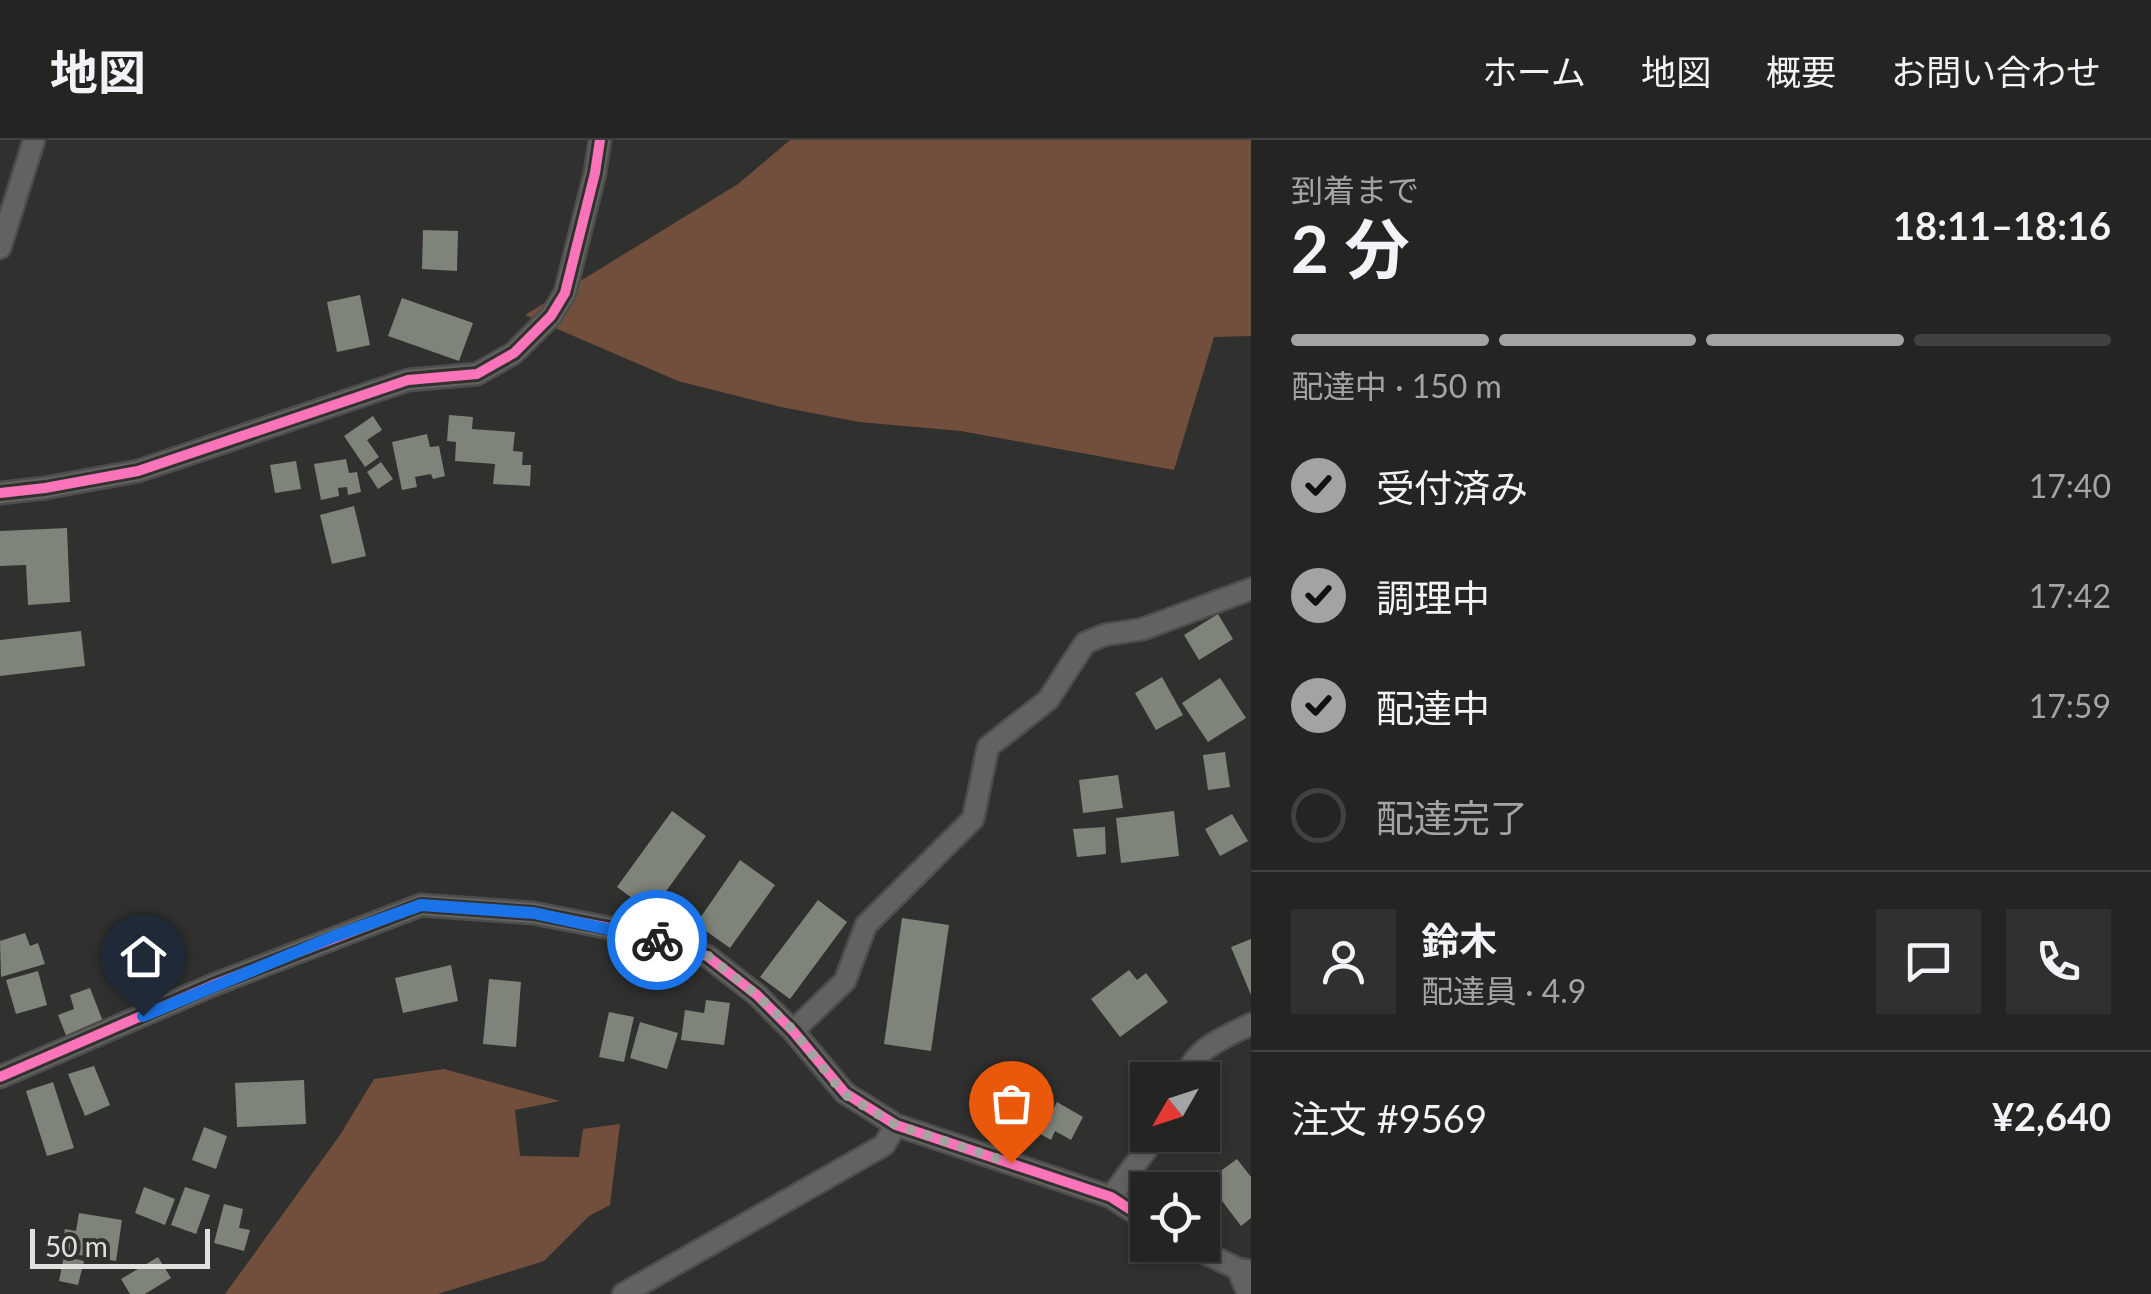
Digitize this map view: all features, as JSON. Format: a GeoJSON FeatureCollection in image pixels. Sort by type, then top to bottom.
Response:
{"type":"FeatureCollection","features":[{"type":"Feature","properties":{"kind":"street"},"geometry":{"type":"LineString","coordinates":[[0,248],[34,140]]}},
{"type":"Feature","properties":{"kind":"street"},"geometry":{"type":"LineString","coordinates":[[0,492],[138,471],[408,380],[477,374],[514,353],[552,316],[565,293],[600,140]]}},
{"type":"Feature","properties":{"kind":"street"},"geometry":{"type":"LineString","coordinates":[[793,1030],[845,981],[866,926],[974,819],[988,746],[1048,700],[1085,643],[1104,635],[1142,629],[1251,589]]}},
{"type":"Feature","properties":{"kind":"street"},"geometry":{"type":"LineString","coordinates":[[0,1078],[213,985],[421,905],[534,913],[630,932],[708,956],[793,1030],[844,1094],[896,1125],[1111,1197],[1130,1209]]}},
{"type":"Feature","properties":{"kind":"street"},"geometry":{"type":"LineString","coordinates":[[1194,1062],[1205,1048],[1251,1024]]}},
{"type":"Feature","properties":{"kind":"street"},"geometry":{"type":"LineString","coordinates":[[623,1294],[884,1146],[896,1125]]}},
{"type":"Feature","properties":{"kind":"street"},"geometry":{"type":"LineString","coordinates":[[1111,1197],[1144,1152]]}},
{"type":"Feature","properties":{"kind":"street"},"geometry":{"type":"LineString","coordinates":[[1220,1259],[1244,1270],[1248,1294]]}},
{"type":"Feature","properties":{"kind":"shaded area"},"geometry":{"type":"Polygon","coordinates":[[[790,140],[1251,140],[1251,336],[1214,337],[1174,470],[961,431],[859,422],[781,407],[678,381],[525,315],[738,184],[790,140]]]}},
{"type":"Feature","properties":{"kind":"shaded area"},"geometry":{"type":"Polygon","coordinates":[[[444,1069],[560,1101],[515,1110],[520,1156],[579,1157],[583,1129],[620,1124],[610,1205],[589,1216],[544,1261],[438,1294],[225,1294],[340,1135],[374,1079],[444,1069]]]}},
{"type":"Feature","properties":{"kind":"building"},"geometry":{"type":"Polygon","coordinates":[[[423,230],[458,231],[457,271],[422,269],[423,230]]]}},
{"type":"Feature","properties":{"kind":"building"},"geometry":{"type":"Polygon","coordinates":[[[360,295],[370,345],[337,352],[327,302],[360,295]]]}},
{"type":"Feature","properties":{"kind":"building"},"geometry":{"type":"Polygon","coordinates":[[[402,298],[473,323],[459,361],[388,336],[402,298]]]}},
{"type":"Feature","properties":{"kind":"building"},"geometry":{"type":"Polygon","coordinates":[[[449,415],[473,417],[472,429],[515,432],[513,451],[523,452],[522,465],[531,465],[530,486],[493,484],[495,464],[455,461],[456,442],[447,441],[449,415]]]}},
{"type":"Feature","properties":{"kind":"building"},"geometry":{"type":"Polygon","coordinates":[[[373,416],[382,430],[367,440],[379,457],[365,467],[344,436],[373,416]]]}},
{"type":"Feature","properties":{"kind":"building"},"geometry":{"type":"Polygon","coordinates":[[[427,434],[430,447],[439,446],[445,476],[415,477],[417,487],[402,490],[392,442],[427,434]]]}},
{"type":"Feature","properties":{"kind":"building"},"geometry":{"type":"Polygon","coordinates":[[[346,459],[349,473],[357,472],[361,492],[348,495],[347,487],[338,488],[339,496],[321,500],[314,464],[346,459]]]}},
{"type":"Feature","properties":{"kind":"building"},"geometry":{"type":"Polygon","coordinates":[[[296,461],[301,489],[275,493],[270,465],[296,461]]]}},
{"type":"Feature","properties":{"kind":"building"},"geometry":{"type":"Polygon","coordinates":[[[381,462],[393,479],[378,489],[367,472],[381,462]]]}},
{"type":"Feature","properties":{"kind":"building"},"geometry":{"type":"Polygon","coordinates":[[[354,506],[366,556],[332,564],[320,515],[354,506]]]}},
{"type":"Feature","properties":{"kind":"building"},"geometry":{"type":"Polygon","coordinates":[[[67,528],[70,602],[28,605],[26,565],[0,566],[0,531],[67,528]]]}},
{"type":"Feature","properties":{"kind":"building"},"geometry":{"type":"Polygon","coordinates":[[[1218,614],[1233,639],[1199,660],[1184,635],[1218,614]]]}},
{"type":"Feature","properties":{"kind":"building"},"geometry":{"type":"Polygon","coordinates":[[[81,631],[85,666],[0,676],[0,640],[81,631]]]}},
{"type":"Feature","properties":{"kind":"building"},"geometry":{"type":"Polygon","coordinates":[[[1162,677],[1183,715],[1156,730],[1135,693],[1162,677]]]}},
{"type":"Feature","properties":{"kind":"building"},"geometry":{"type":"Polygon","coordinates":[[[1220,678],[1246,718],[1208,742],[1182,703],[1220,678]]]}},
{"type":"Feature","properties":{"kind":"building"},"geometry":{"type":"Polygon","coordinates":[[[1225,752],[1230,787],[1208,790],[1203,755],[1225,752]]]}},
{"type":"Feature","properties":{"kind":"building"},"geometry":{"type":"Polygon","coordinates":[[[1118,775],[1123,808],[1083,813],[1079,780],[1118,775]]]}},
{"type":"Feature","properties":{"kind":"building"},"geometry":{"type":"Polygon","coordinates":[[[672,811],[706,836],[651,912],[617,887],[672,811]]]}},
{"type":"Feature","properties":{"kind":"building"},"geometry":{"type":"Polygon","coordinates":[[[1174,811],[1179,856],[1121,863],[1116,818],[1174,811]]]}},
{"type":"Feature","properties":{"kind":"building"},"geometry":{"type":"Polygon","coordinates":[[[1232,814],[1248,841],[1220,856],[1205,829],[1232,814]]]}},
{"type":"Feature","properties":{"kind":"building"},"geometry":{"type":"Polygon","coordinates":[[[1105,827],[1106,854],[1077,857],[1073,829],[1105,827]]]}},
{"type":"Feature","properties":{"kind":"building"},"geometry":{"type":"Polygon","coordinates":[[[740,860],[775,885],[730,948],[696,924],[740,860]]]}},
{"type":"Feature","properties":{"kind":"building"},"geometry":{"type":"Polygon","coordinates":[[[818,900],[847,922],[790,999],[760,977],[818,900]]]}},
{"type":"Feature","properties":{"kind":"building"},"geometry":{"type":"Polygon","coordinates":[[[902,918],[949,925],[931,1051],[884,1044],[902,918]]]}},
{"type":"Feature","properties":{"kind":"building"},"geometry":{"type":"Polygon","coordinates":[[[25,933],[30,946],[38,943],[45,964],[1,977],[0,941],[25,933]]]}},
{"type":"Feature","properties":{"kind":"building"},"geometry":{"type":"Polygon","coordinates":[[[1251,939],[1251,995],[1231,947],[1251,939]]]}},
{"type":"Feature","properties":{"kind":"building"},"geometry":{"type":"Polygon","coordinates":[[[451,965],[458,1001],[403,1013],[395,978],[451,965]]]}},
{"type":"Feature","properties":{"kind":"building"},"geometry":{"type":"Polygon","coordinates":[[[1129,970],[1137,980],[1146,973],[1168,1002],[1120,1037],[1091,999],[1129,970]]]}},
{"type":"Feature","properties":{"kind":"building"},"geometry":{"type":"Polygon","coordinates":[[[38,971],[47,1005],[16,1014],[6,980],[38,971]]]}},
{"type":"Feature","properties":{"kind":"building"},"geometry":{"type":"Polygon","coordinates":[[[489,979],[521,982],[516,1047],[483,1044],[489,979]]]}},
{"type":"Feature","properties":{"kind":"building"},"geometry":{"type":"Polygon","coordinates":[[[90,988],[104,1024],[67,1038],[58,1015],[74,1009],[70,995],[90,988]]]}},
{"type":"Feature","properties":{"kind":"building"},"geometry":{"type":"Polygon","coordinates":[[[706,1000],[730,1003],[724,1045],[681,1040],[685,1010],[704,1013],[706,1000]]]}},
{"type":"Feature","properties":{"kind":"building"},"geometry":{"type":"Polygon","coordinates":[[[609,1012],[634,1017],[624,1062],[599,1057],[609,1012]]]}},
{"type":"Feature","properties":{"kind":"building"},"geometry":{"type":"Polygon","coordinates":[[[640,1022],[678,1033],[667,1069],[630,1058],[640,1022]]]}},
{"type":"Feature","properties":{"kind":"building"},"geometry":{"type":"Polygon","coordinates":[[[94,1066],[110,1105],[85,1116],[68,1074],[94,1066]]]}},
{"type":"Feature","properties":{"kind":"building"},"geometry":{"type":"Polygon","coordinates":[[[304,1080],[306,1124],[237,1127],[235,1083],[304,1080]]]}},
{"type":"Feature","properties":{"kind":"building"},"geometry":{"type":"Polygon","coordinates":[[[53,1082],[74,1148],[47,1156],[26,1091],[53,1082]]]}},
{"type":"Feature","properties":{"kind":"building"},"geometry":{"type":"Polygon","coordinates":[[[1000,1090],[1049,1117],[1057,1102],[1083,1117],[1071,1140],[1055,1131],[1051,1140],[1037,1132],[1032,1141],[986,1116],[1000,1090]]]}},
{"type":"Feature","properties":{"kind":"building"},"geometry":{"type":"Polygon","coordinates":[[[204,1127],[227,1136],[216,1169],[192,1160],[204,1127]]]}},
{"type":"Feature","properties":{"kind":"building"},"geometry":{"type":"Polygon","coordinates":[[[1237,1159],[1251,1177],[1251,1218],[1241,1226],[1220,1198],[1219,1172],[1237,1159]]]}},
{"type":"Feature","properties":{"kind":"building"},"geometry":{"type":"Polygon","coordinates":[[[144,1187],[175,1199],[165,1225],[135,1213],[144,1187]]]}},
{"type":"Feature","properties":{"kind":"building"},"geometry":{"type":"Polygon","coordinates":[[[185,1187],[210,1195],[196,1234],[171,1225],[185,1187]]]}},
{"type":"Feature","properties":{"kind":"building"},"geometry":{"type":"Polygon","coordinates":[[[224,1204],[243,1209],[239,1228],[250,1230],[244,1251],[214,1243],[224,1204]]]}},
{"type":"Feature","properties":{"kind":"building"},"geometry":{"type":"Polygon","coordinates":[[[79,1213],[122,1220],[116,1261],[61,1252],[65,1229],[76,1231],[79,1213]]]}},
{"type":"Feature","properties":{"kind":"building"},"geometry":{"type":"Polygon","coordinates":[[[64,1256],[84,1261],[78,1285],[59,1281],[64,1256]]]}},
{"type":"Feature","properties":{"kind":"building"},"geometry":{"type":"Polygon","coordinates":[[[158,1257],[171,1278],[145,1294],[130,1294],[121,1279],[158,1257]]]}},
{"type":"Feature","properties":{"kind":"cycle path"},"geometry":{"type":"LineString","coordinates":[[0,493],[138,471],[408,380],[477,374],[514,353],[551,316],[565,293],[600,140]]}},
{"type":"Feature","properties":{"kind":"cycle path"},"geometry":{"type":"LineString","coordinates":[[0,1077],[213,985],[421,905],[533,913],[630,932],[707,956],[757,995],[845,1093],[896,1125],[1111,1197],[1130,1209]]}},
{"type":"Feature","properties":{"kind":"way so far"},"geometry":{"type":"LineString","coordinates":[[657,940],[708,956],[757,995],[793,1030],[844,1094],[896,1125],[1011,1163]]}},
{"type":"Feature","properties":{"kind":"route"},"geometry":{"type":"LineString","coordinates":[[143,1016],[335,936],[421,905],[534,913],[657,940]]}}]}
